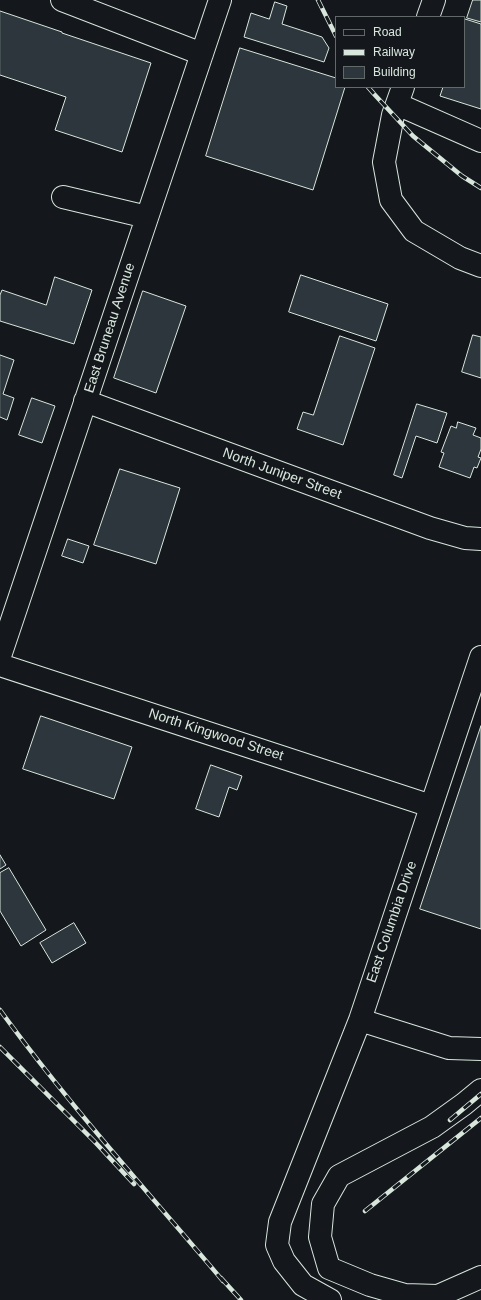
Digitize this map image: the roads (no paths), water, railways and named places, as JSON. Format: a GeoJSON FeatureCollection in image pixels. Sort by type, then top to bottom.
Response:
{"type":"FeatureCollection","features":[{"type":"Feature","properties":{"kind":"street"},"geometry":{"type":"LineString","coordinates":[[62,0],[202,54]]}},
{"type":"Feature","properties":{"kind":"street","name":"East Bruneau Avenue"},"geometry":{"type":"LineString","coordinates":[[0,656],[220,0]]}},
{"type":"Feature","properties":{"kind":"street"},"geometry":{"type":"LineString","coordinates":[[428,16],[434,0]]}},
{"type":"Feature","properties":{"kind":"street"},"geometry":{"type":"LineString","coordinates":[[481,141],[400,95],[393,115],[384,162],[391,200],[414,231],[460,258],[481,266]]}},
{"type":"Feature","properties":{"kind":"street"},"geometry":{"type":"LineString","coordinates":[[62,197],[147,218]]}},
{"type":"Feature","properties":{"kind":"street","name":"North Juniper Street"},"geometry":{"type":"LineString","coordinates":[[86,401],[430,528],[465,538],[481,539]]}},
{"type":"Feature","properties":{"kind":"street","name":"East Columbia Drive"},"geometry":{"type":"LineString","coordinates":[[330,1300],[303,1285],[284,1261],[277,1245],[280,1222],[360,1020],[481,658]]}},
{"type":"Feature","properties":{"kind":"street","name":"North Kingwood Street"},"geometry":{"type":"LineString","coordinates":[[0,665],[431,806]]}},
{"type":"Feature","properties":{"kind":"street"},"geometry":{"type":"LineString","coordinates":[[360,1020],[448,1048],[481,1049]]}},
{"type":"Feature","properties":{"kind":"street"},"geometry":{"type":"LineString","coordinates":[[481,1090],[432,1127],[339,1176],[323,1204],[320,1237],[329,1268],[370,1285],[405,1295],[438,1296],[481,1277]]}},
{"type":"Feature","properties":{"kind":"street"},"geometry":{"type":"LineString","coordinates":[[296,1184],[323,1204]]}},
{"type":"Feature","properties":{"kind":"railway"},"geometry":{"type":"LineString","coordinates":[[318,0],[335,34]]}},
{"type":"Feature","properties":{"kind":"railway"},"geometry":{"type":"LineString","coordinates":[[369,88],[413,136],[462,176],[481,188]]}},
{"type":"Feature","properties":{"kind":"railway"},"geometry":{"type":"LineString","coordinates":[[0,1010],[53,1080],[223,1281]]}},
{"type":"Feature","properties":{"kind":"railway"},"geometry":{"type":"LineString","coordinates":[[0,1047],[94,1141],[134,1184]]}},
{"type":"Feature","properties":{"kind":"railway"},"geometry":{"type":"LineString","coordinates":[[450,1120],[481,1094]]}},
{"type":"Feature","properties":{"kind":"railway"},"geometry":{"type":"LineString","coordinates":[[365,1211],[481,1118]]}},
{"type":"Feature","properties":{"kind":"railway"},"geometry":{"type":"LineString","coordinates":[[221,1278],[241,1300]]}}]}
